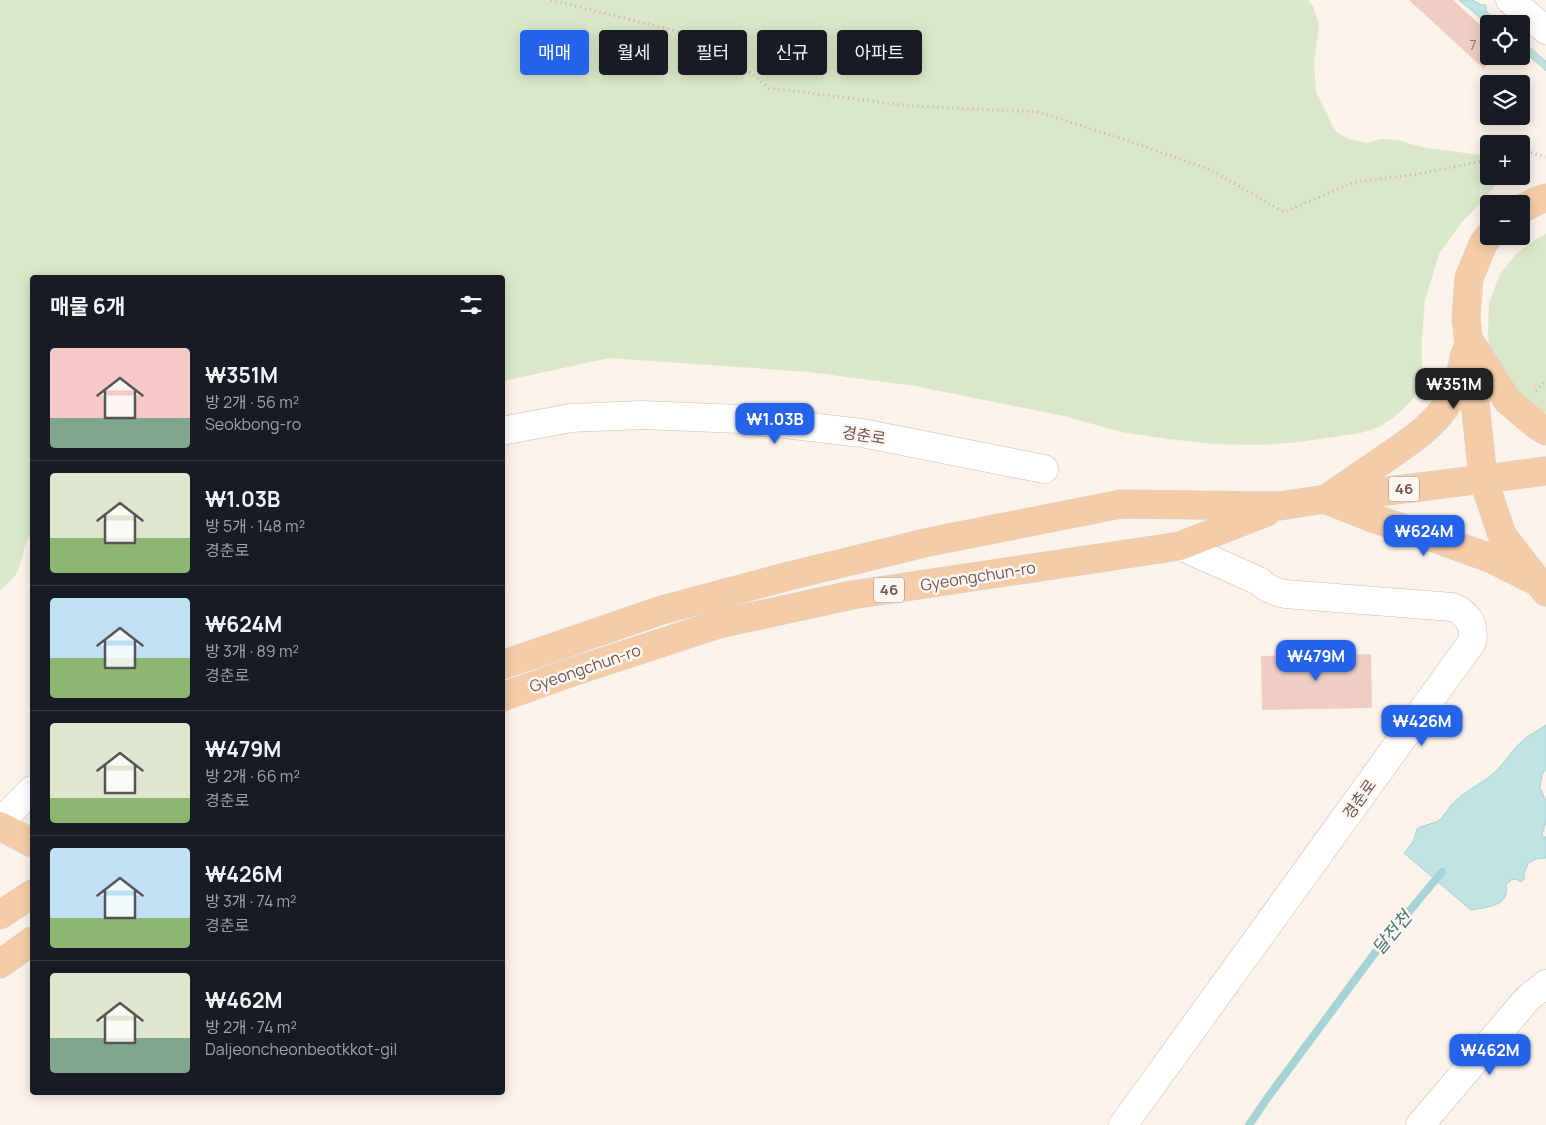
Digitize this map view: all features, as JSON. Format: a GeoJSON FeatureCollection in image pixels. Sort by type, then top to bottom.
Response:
{"type":"FeatureCollection","features":[{"type":"Feature","properties":{"kind":"main road"},"geometry":{"type":"LineString","coordinates":[[1530,204],[1546,198]]}},
{"type":"Feature","properties":{"kind":"main road"},"geometry":{"type":"LineString","coordinates":[[1483,245],[1468,278],[1466,318],[1483,478],[1502,535],[1543,581]]}},
{"type":"Feature","properties":{"kind":"main road"},"geometry":{"type":"LineString","coordinates":[[1468,338],[1507,400],[1546,431]]}},
{"type":"Feature","properties":{"kind":"main road"},"geometry":{"type":"LineString","coordinates":[[1325,499],[1407,443],[1433,422],[1448,403],[1455,388],[1462,370],[1468,338]]}},
{"type":"Feature","properties":{"kind":"main road","name":"Gyeongchun-ro"},"geometry":{"type":"LineString","coordinates":[[505,664],[662,610],[789,576],[930,542],[1121,504],[1280,506],[1546,471]]}},
{"type":"Feature","properties":{"kind":"main road"},"geometry":{"type":"LineString","coordinates":[[1325,499],[1375,519],[1490,558],[1543,581]]}},
{"type":"Feature","properties":{"kind":"main road","name":"Gyeongchun-ro"},"geometry":{"type":"LineString","coordinates":[[505,695],[719,624],[852,595],[1180,546],[1280,506]]}},
{"type":"Feature","properties":{"kind":"main road"},"geometry":{"type":"LineString","coordinates":[[0,826],[30,842]]}},
{"type":"Feature","properties":{"kind":"main road"},"geometry":{"type":"LineString","coordinates":[[0,915],[30,895]]}},
{"type":"Feature","properties":{"kind":"main road"},"geometry":{"type":"LineString","coordinates":[[0,964],[30,942]]}},
{"type":"Feature","properties":{"kind":"street"},"geometry":{"type":"LineString","coordinates":[[1510,0],[1546,30]]}},
{"type":"Feature","properties":{"kind":"street","name":"경춘로"},"geometry":{"type":"LineString","coordinates":[[505,430],[581,417],[641,415],[740,420],[862,433],[1044,469]]}},
{"type":"Feature","properties":{"kind":"street","name":"경춘로"},"geometry":{"type":"LineString","coordinates":[[1123,1125],[1472,642],[1473,635],[1470,620],[1464,613],[1452,607],[1285,594],[1265,587],[1259,581],[1180,546]]}},
{"type":"Feature","properties":{"kind":"street"},"geometry":{"type":"LineString","coordinates":[[0,822],[30,792]]}},
{"type":"Feature","properties":{"kind":"street"},"geometry":{"type":"LineString","coordinates":[[1420,1125],[1537,991]]}},
{"type":"Feature","properties":{"kind":"path"},"geometry":{"type":"LineString","coordinates":[[550,0],[712,40],[769,88],[911,106],[1038,112],[1126,140],[1210,170],[1284,212],[1356,182],[1417,174],[1480,162]]}},
{"type":"Feature","properties":{"kind":"path"},"geometry":{"type":"LineString","coordinates":[[1530,153],[1546,157]]}},
{"type":"Feature","properties":{"kind":"green space"},"geometry":{"type":"Polygon","coordinates":[[[0,0],[1308,0],[1314,8],[1319,26],[1314,63],[1316,92],[1335,131],[1349,139],[1367,143],[1381,139],[1398,140],[1421,147],[1480,155],[1480,185],[1495,185],[1488,195],[1480,195],[1480,203],[1461,223],[1439,254],[1425,300],[1422,376],[1413,399],[1398,414],[1381,426],[1361,433],[1299,442],[1259,445],[1213,444],[1121,432],[1064,416],[915,386],[809,372],[609,358],[505,381],[505,275],[30,275],[30,536],[26,541],[17,573],[0,591],[0,0]]]}},
{"type":"Feature","properties":{"kind":"green space"},"geometry":{"type":"Polygon","coordinates":[[[1546,234],[1546,413],[1524,405],[1491,365],[1488,334],[1489,303],[1500,274],[1516,254],[1546,234]]]}},
{"type":"Feature","properties":{"kind":"water"},"geometry":{"type":"Polygon","coordinates":[[[1459,0],[1472,0],[1486,5],[1486,11],[1490,15],[1480,15],[1480,18],[1459,0]]]}},
{"type":"Feature","properties":{"kind":"water"},"geometry":{"type":"Polygon","coordinates":[[[1530,48],[1546,61],[1546,71],[1530,57],[1530,48]]]}},
{"type":"Feature","properties":{"kind":"water"},"geometry":{"type":"Polygon","coordinates":[[[1546,725],[1546,768],[1542,775],[1540,788],[1546,801],[1546,821],[1542,834],[1543,837],[1546,837],[1546,858],[1536,859],[1528,863],[1524,879],[1521,882],[1516,879],[1511,880],[1506,885],[1506,894],[1501,902],[1471,910],[1404,853],[1413,842],[1417,829],[1441,819],[1452,804],[1462,795],[1488,778],[1517,746],[1546,725]]]}},
{"type":"Feature","properties":{"kind":"building"},"geometry":{"type":"Polygon","coordinates":[[[1409,0],[1453,0],[1480,25],[1480,65],[1487,65],[1484,69],[1409,0]]]}},
{"type":"Feature","properties":{"kind":"building"},"geometry":{"type":"Polygon","coordinates":[[[1371,654],[1372,708],[1262,710],[1261,656],[1371,654]]]}},
{"type":"Feature","properties":{"kind":"waterway","name":"달전천"},"geometry":{"type":"LineString","coordinates":[[1249,1125],[1377,950],[1442,872]]}}]}
